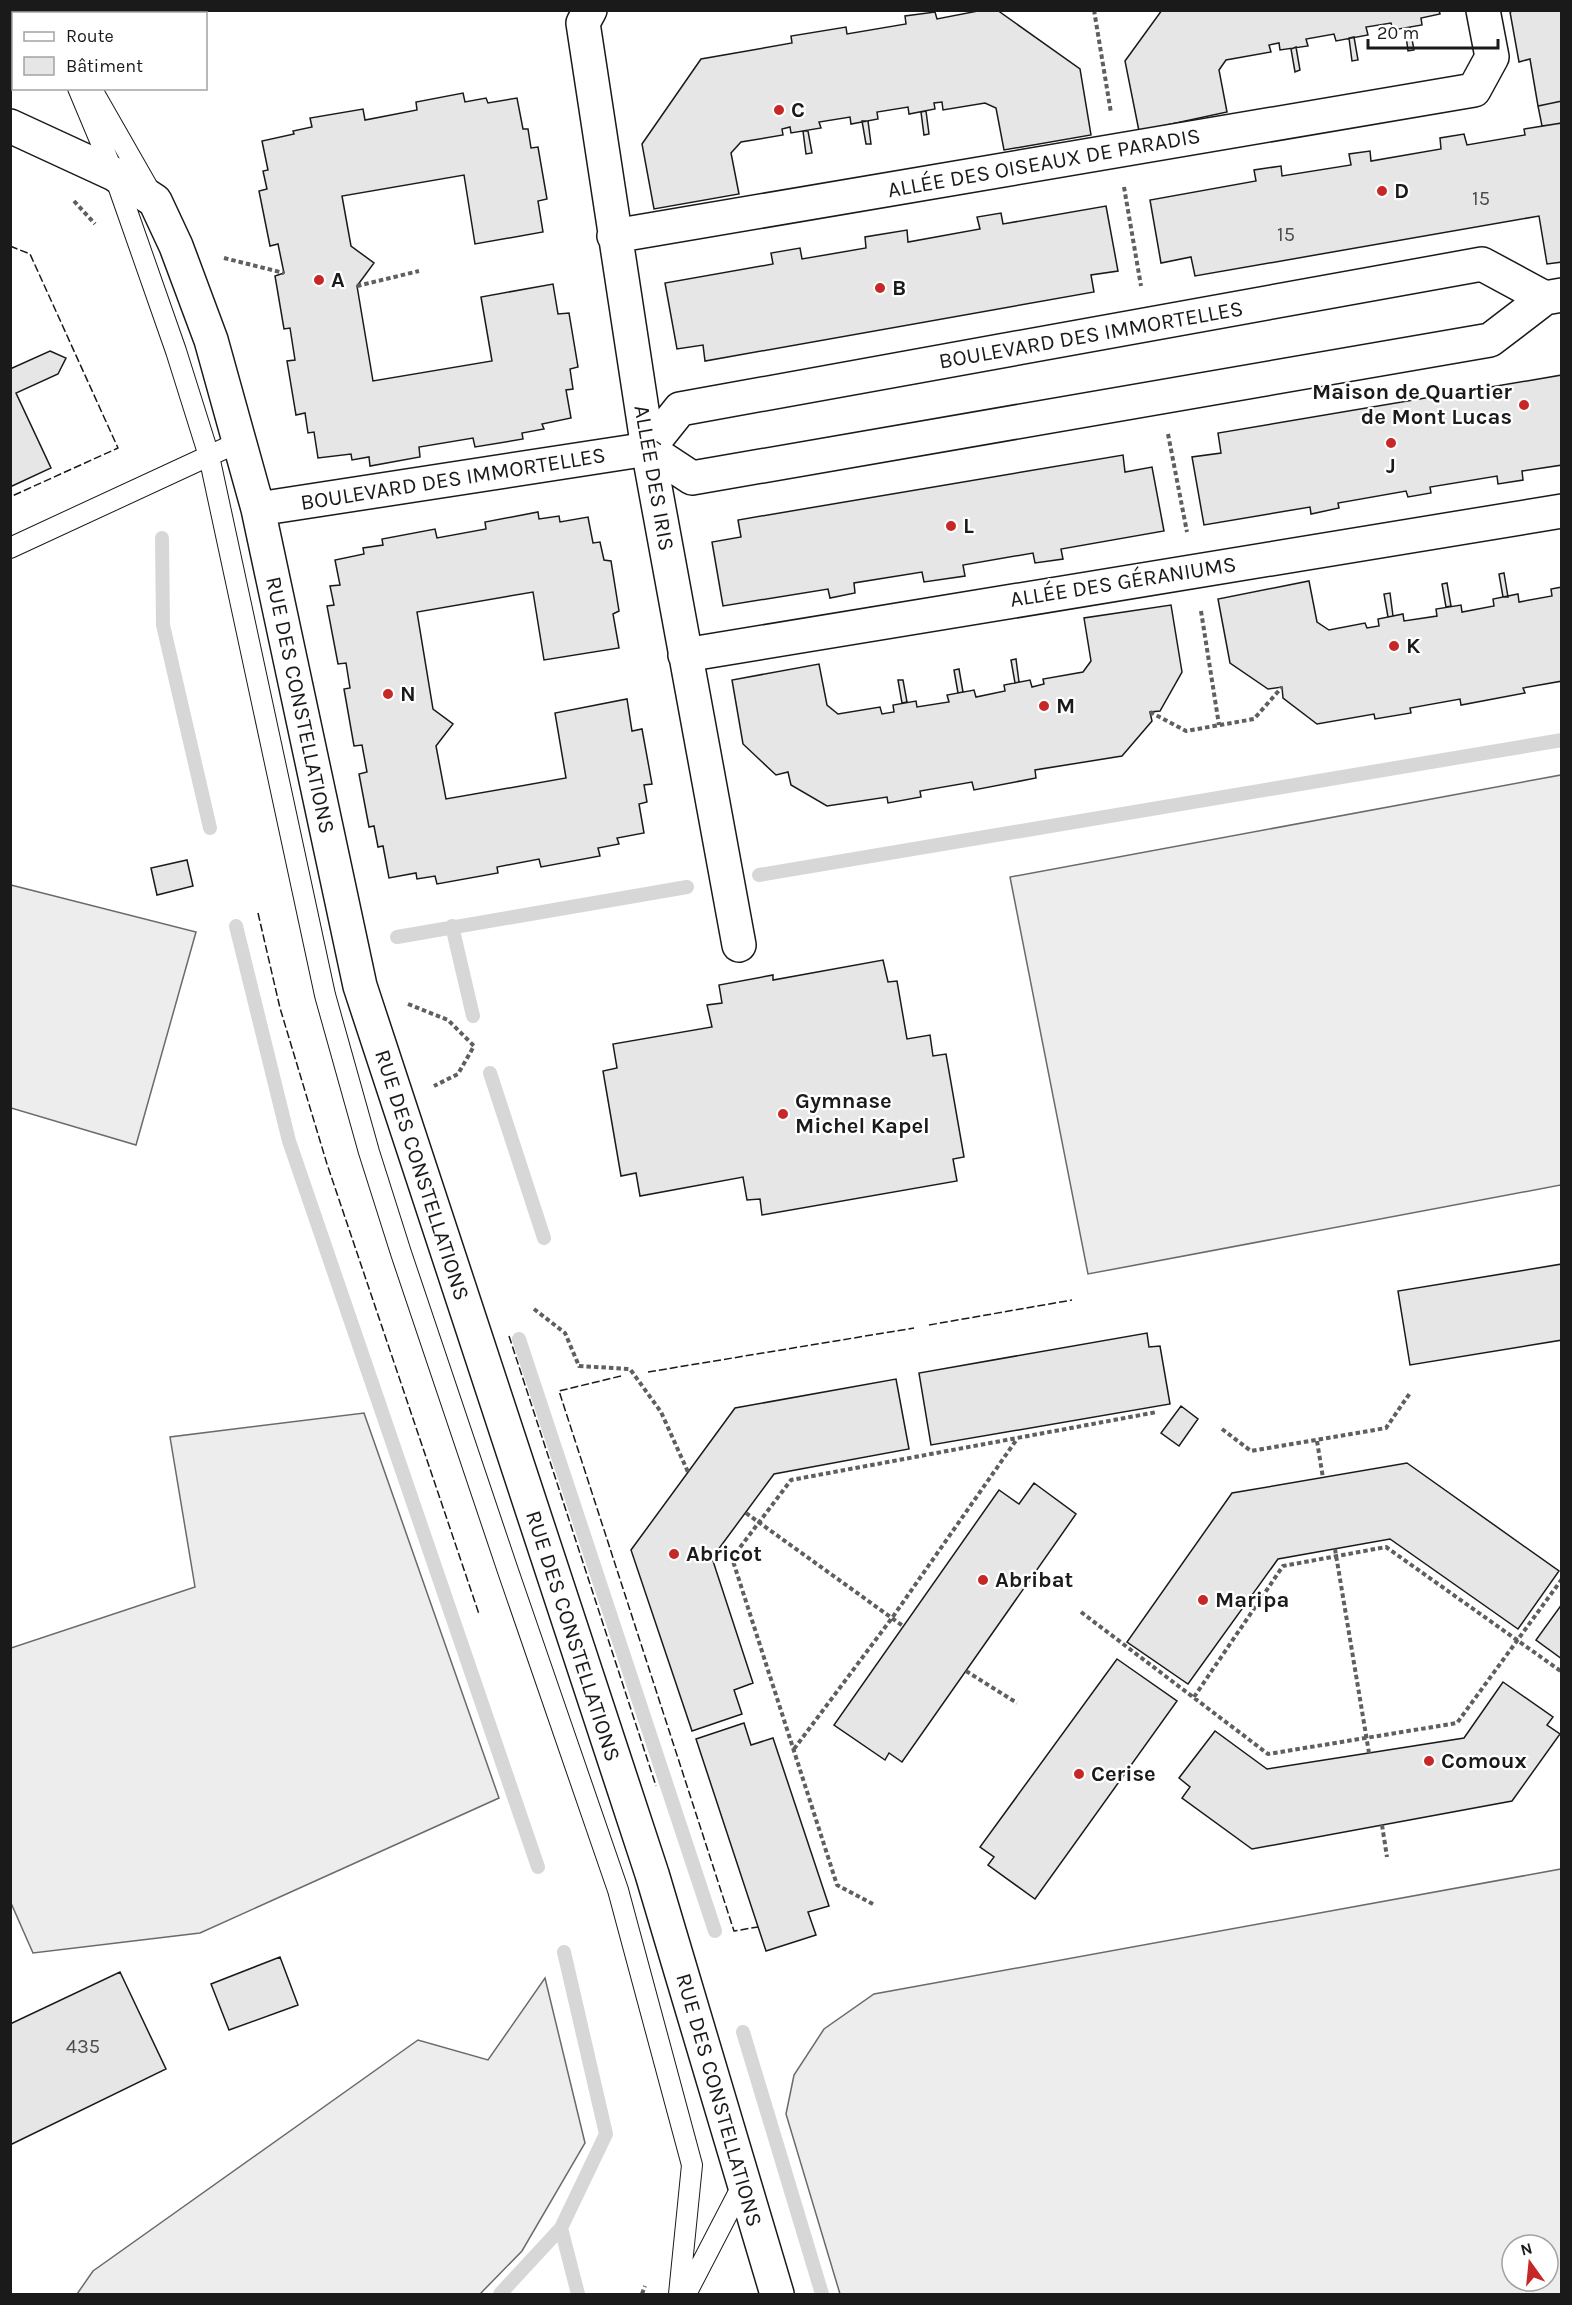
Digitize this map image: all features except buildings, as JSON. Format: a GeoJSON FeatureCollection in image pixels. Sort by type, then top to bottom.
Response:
{"type":"FeatureCollection","features":[{"type":"Feature","properties":{"kind":"street","name":"ALLÉE DES IRIS"},"geometry":{"type":"LineString","coordinates":[[590,10],[583,23],[614,236],[648,449],[739,945]]}},
{"type":"Feature","properties":{"kind":"street","name":"ALLÉE DES OISEAUX DE PARADIS"},"geometry":{"type":"LineString","coordinates":[[614,236],[1474,90],[1492,57],[1483,10]]}},
{"type":"Feature","properties":{"kind":"street"},"geometry":{"type":"LineString","coordinates":[[10,126],[114,174],[155,201]]}},
{"type":"Feature","properties":{"kind":"street","name":"RUE DES CONSTELLATIONS"},"geometry":{"type":"LineString","coordinates":[[155,201],[176,246],[211,340],[241,441],[258,509],[360,986],[652,1874],[777,2295]]}},
{"type":"Feature","properties":{"kind":"street","name":"BOULEVARD DES IMMORTELLES"},"geometry":{"type":"LineString","coordinates":[[648,449],[680,409],[1482,264],[1553,296]]}},
{"type":"Feature","properties":{"kind":"street","name":"BOULEVARD DES IMMORTELLES"},"geometry":{"type":"LineString","coordinates":[[258,509],[648,449],[692,478],[1490,340],[1553,296]]}},
{"type":"Feature","properties":{"kind":"street","name":"ALLÉE DES GÉRANIUMS"},"geometry":{"type":"LineString","coordinates":[[685,655],[1562,511]]}},
{"type":"Feature","properties":{"kind":"lane"},"geometry":{"type":"LineString","coordinates":[[79,90],[114,174],[176,351],[209,456],[325,995],[347,1073],[401,1253],[618,1890],[692,2165],[679,2295]]}},
{"type":"Feature","properties":{"kind":"lane"},"geometry":{"type":"LineString","coordinates":[[92,90],[155,201]]}},
{"type":"Feature","properties":{"kind":"lane"},"geometry":{"type":"LineString","coordinates":[[10,548],[241,441]]}},
{"type":"Feature","properties":{"kind":"lane"},"geometry":{"type":"LineString","coordinates":[[686,2295],[697,2278],[743,2184]]}},
{"type":"Feature","properties":{"kind":"path"},"geometry":{"type":"LineString","coordinates":[[1094,10],[1112,120]]}},
{"type":"Feature","properties":{"kind":"path"},"geometry":{"type":"LineString","coordinates":[[1124,183],[1141,287]]}},
{"type":"Feature","properties":{"kind":"path"},"geometry":{"type":"LineString","coordinates":[[176,246],[284,273]]}},
{"type":"Feature","properties":{"kind":"path"},"geometry":{"type":"LineString","coordinates":[[357,286],[418,272]]}},
{"type":"Feature","properties":{"kind":"path"},"geometry":{"type":"LineString","coordinates":[[1166,426],[1188,539]]}},
{"type":"Feature","properties":{"kind":"path"},"geometry":{"type":"LineString","coordinates":[[1199,599],[1219,725]]}},
{"type":"Feature","properties":{"kind":"path"},"geometry":{"type":"LineString","coordinates":[[1150,712],[1186,731],[1254,719],[1282,687]]}},
{"type":"Feature","properties":{"kind":"path"},"geometry":{"type":"LineString","coordinates":[[398,1000],[448,1020],[474,1046],[458,1074]]}},
{"type":"Feature","properties":{"kind":"path"},"geometry":{"type":"LineString","coordinates":[[534,1309],[565,1333],[579,1366],[630,1369],[661,1412],[688,1473]]}},
{"type":"Feature","properties":{"kind":"path"},"geometry":{"type":"LineString","coordinates":[[1222,1429],[1251,1451],[1386,1428],[1410,1393]]}},
{"type":"Feature","properties":{"kind":"path"},"geometry":{"type":"LineString","coordinates":[[873,1904],[837,1885],[732,1558],[791,1480],[1157,1412]]}},
{"type":"Feature","properties":{"kind":"path"},"geometry":{"type":"LineString","coordinates":[[794,1750],[892,1618],[1017,1438]]}},
{"type":"Feature","properties":{"kind":"path"},"geometry":{"type":"LineString","coordinates":[[1317,1441],[1323,1478]]}},
{"type":"Feature","properties":{"kind":"path"},"geometry":{"type":"LineString","coordinates":[[746,1513],[903,1626]]}},
{"type":"Feature","properties":{"kind":"path"},"geometry":{"type":"LineString","coordinates":[[1194,1697],[1283,1566],[1386,1547],[1562,1672]]}},
{"type":"Feature","properties":{"kind":"path"},"geometry":{"type":"LineString","coordinates":[[1335,1549],[1369,1753]]}},
{"type":"Feature","properties":{"kind":"path"},"geometry":{"type":"LineString","coordinates":[[1081,1612],[1268,1754],[1457,1723],[1562,1579]]}},
{"type":"Feature","properties":{"kind":"path"},"geometry":{"type":"LineString","coordinates":[[966,1671],[1017,1703]]}},
{"type":"Feature","properties":{"kind":"path"},"geometry":{"type":"LineString","coordinates":[[1382,1825],[1387,1857]]}},
{"type":"Feature","properties":{"kind":"path"},"geometry":{"type":"LineString","coordinates":[[642,2295],[646,2283]]}},
{"type":"Feature","properties":{"kind":"shaded area"},"geometry":{"type":"Polygon","coordinates":[[[1561,775],[1561,1185],[1088,1274],[1010,877],[1561,775]]]}},
{"type":"Feature","properties":{"kind":"shaded area"},"geometry":{"type":"Polygon","coordinates":[[[11,885],[196,932],[136,1145],[11,1108],[11,885]]]}},
{"type":"Feature","properties":{"kind":"shaded area"},"geometry":{"type":"Polygon","coordinates":[[[364,1413],[499,1798],[200,1933],[33,1953],[11,1903],[11,1648],[195,1587],[170,1437],[364,1413]]]}},
{"type":"Feature","properties":{"kind":"shaded area"},"geometry":{"type":"Polygon","coordinates":[[[1561,1869],[1561,2294],[840,2294],[786,2114],[794,2075],[824,2029],[874,1994],[1561,1869]]]}},
{"type":"Feature","properties":{"kind":"shaded area"},"geometry":{"type":"Polygon","coordinates":[[[545,1978],[585,2143],[522,2251],[480,2294],[77,2294],[93,2271],[418,2040],[488,2060],[545,1978]]]}},
{"type":"Feature","properties":{"kind":"waterway"},"geometry":{"type":"LineString","coordinates":[[162,538],[163,625],[210,828]]}},
{"type":"Feature","properties":{"kind":"waterway"},"geometry":{"type":"LineString","coordinates":[[759,875],[1562,740]]}},
{"type":"Feature","properties":{"kind":"waterway"},"geometry":{"type":"LineString","coordinates":[[397,937],[687,887]]}},
{"type":"Feature","properties":{"kind":"waterway"},"geometry":{"type":"LineString","coordinates":[[236,926],[289,1141],[538,1867]]}},
{"type":"Feature","properties":{"kind":"waterway"},"geometry":{"type":"LineString","coordinates":[[452,926],[473,1016]]}},
{"type":"Feature","properties":{"kind":"waterway"},"geometry":{"type":"LineString","coordinates":[[490,1073],[544,1238]]}},
{"type":"Feature","properties":{"kind":"waterway"},"geometry":{"type":"LineString","coordinates":[[519,1339],[715,1931]]}},
{"type":"Feature","properties":{"kind":"waterway"},"geometry":{"type":"LineString","coordinates":[[500,2294],[561,2228],[606,2134],[564,1952]]}},
{"type":"Feature","properties":{"kind":"waterway"},"geometry":{"type":"LineString","coordinates":[[743,2032],[822,2294]]}},
{"type":"Feature","properties":{"kind":"waterway"},"geometry":{"type":"LineString","coordinates":[[561,2228],[578,2294]]}},
{"type":"Feature","properties":{"kind":"fence"},"geometry":{"type":"LineString","coordinates":[[10,246],[30,254],[118,448],[10,497]]}},
{"type":"Feature","properties":{"kind":"fence"},"geometry":{"type":"LineString","coordinates":[[258,913],[280,1008],[327,1164],[479,1614]]}},
{"type":"Feature","properties":{"kind":"fence"},"geometry":{"type":"LineString","coordinates":[[929,1325],[1072,1300]]}},
{"type":"Feature","properties":{"kind":"fence"},"geometry":{"type":"LineString","coordinates":[[648,1372],[914,1328]]}},
{"type":"Feature","properties":{"kind":"fence"},"geometry":{"type":"LineString","coordinates":[[509,1336],[656,1786]]}},
{"type":"Feature","properties":{"kind":"fence"},"geometry":{"type":"LineString","coordinates":[[621,1376],[559,1391],[734,1931],[758,1927]]}},
{"type":"Feature","properties":{"kind":"place","name":"C"},"geometry":{"type":"Point","coordinates":[779,110]}},
{"type":"Feature","properties":{"kind":"place","name":"D"},"geometry":{"type":"Point","coordinates":[1382,191]}},
{"type":"Feature","properties":{"kind":"place","name":"A"},"geometry":{"type":"Point","coordinates":[319,280]}},
{"type":"Feature","properties":{"kind":"place","name":"B"},"geometry":{"type":"Point","coordinates":[880,288]}},
{"type":"Feature","properties":{"kind":"place","name":"Maison de Quartier de Mont Lucas"},"geometry":{"type":"Point","coordinates":[1524,405]}},
{"type":"Feature","properties":{"kind":"place","name":"J"},"geometry":{"type":"Point","coordinates":[1391,443]}},
{"type":"Feature","properties":{"kind":"place","name":"L"},"geometry":{"type":"Point","coordinates":[951,526]}},
{"type":"Feature","properties":{"kind":"place","name":"K"},"geometry":{"type":"Point","coordinates":[1394,646]}},
{"type":"Feature","properties":{"kind":"place","name":"N"},"geometry":{"type":"Point","coordinates":[388,694]}},
{"type":"Feature","properties":{"kind":"place","name":"M"},"geometry":{"type":"Point","coordinates":[1044,706]}},
{"type":"Feature","properties":{"kind":"place","name":"Gymnase Michel Kapel"},"geometry":{"type":"Point","coordinates":[783,1114]}},
{"type":"Feature","properties":{"kind":"place","name":"Abricot"},"geometry":{"type":"Point","coordinates":[674,1554]}},
{"type":"Feature","properties":{"kind":"place","name":"Abribat"},"geometry":{"type":"Point","coordinates":[983,1580]}},
{"type":"Feature","properties":{"kind":"place","name":"Maripa"},"geometry":{"type":"Point","coordinates":[1203,1600]}},
{"type":"Feature","properties":{"kind":"place","name":"Comoux"},"geometry":{"type":"Point","coordinates":[1429,1761]}},
{"type":"Feature","properties":{"kind":"place","name":"Cerise"},"geometry":{"type":"Point","coordinates":[1079,1774]}}]}
